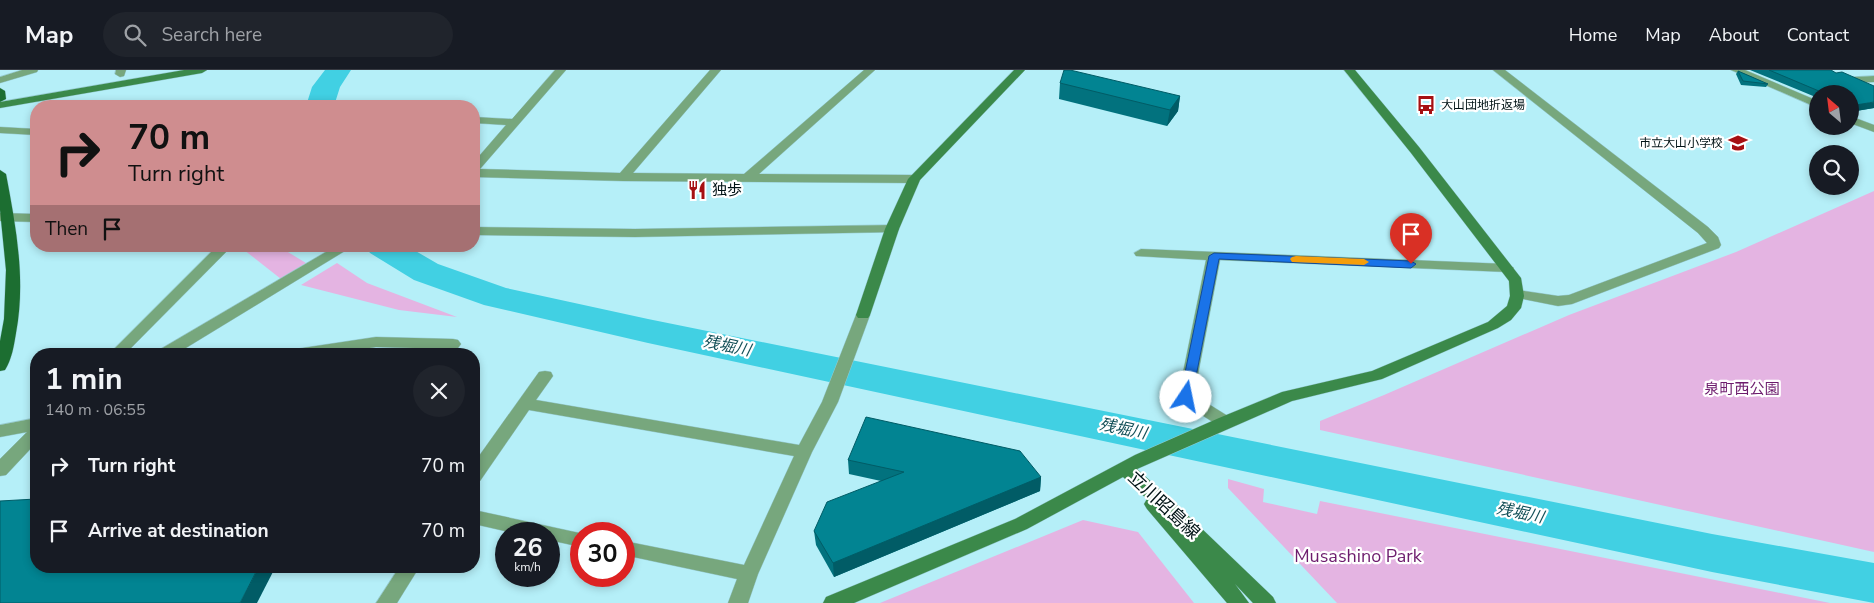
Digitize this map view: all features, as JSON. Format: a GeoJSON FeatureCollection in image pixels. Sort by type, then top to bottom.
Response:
{"type":"FeatureCollection","features":[{"type":"Feature","properties":{"kind":"main road"},"geometry":{"type":"LineString","coordinates":[[0,174],[12,303],[10,323],[0,365]]}},
{"type":"Feature","properties":{"kind":"street"},"geometry":{"type":"LineString","coordinates":[[0,80],[33,70]]}},
{"type":"Feature","properties":{"kind":"street"},"geometry":{"type":"LineString","coordinates":[[0,95],[121,72],[145,70]]}},
{"type":"Feature","properties":{"kind":"street"},"geometry":{"type":"LineString","coordinates":[[0,105],[202,70]]}},
{"type":"Feature","properties":{"kind":"street"},"geometry":{"type":"LineString","coordinates":[[480,164],[514,122],[561,70]]}},
{"type":"Feature","properties":{"kind":"street"},"geometry":{"type":"LineString","coordinates":[[623,177],[716,70]]}},
{"type":"Feature","properties":{"kind":"street"},"geometry":{"type":"LineString","coordinates":[[747,178],[870,70]]}},
{"type":"Feature","properties":{"kind":"street"},"geometry":{"type":"LineString","coordinates":[[738,603],[749,574],[804,452],[830,402],[863,315],[892,229],[914,178],[1020,70]]}},
{"type":"Feature","properties":{"kind":"street"},"geometry":{"type":"LineString","coordinates":[[832,603],[1020,524],[1141,459],[1221,423],[1288,396],[1376,375],[1493,325],[1507,317],[1514,308],[1518,294],[1516,281],[1349,70]]}},
{"type":"Feature","properties":{"kind":"street"},"geometry":{"type":"LineString","coordinates":[[1498,70],[1703,230],[1713,240],[1714,245],[1572,299],[1558,301],[1518,294]]}},
{"type":"Feature","properties":{"kind":"street"},"geometry":{"type":"LineString","coordinates":[[1736,70],[1809,101]]}},
{"type":"Feature","properties":{"kind":"street"},"geometry":{"type":"LineString","coordinates":[[1874,78],[1849,78],[1874,89]]}},
{"type":"Feature","properties":{"kind":"street"},"geometry":{"type":"LineString","coordinates":[[480,120],[514,122]]}},
{"type":"Feature","properties":{"kind":"street"},"geometry":{"type":"LineString","coordinates":[[1859,123],[1874,129]]}},
{"type":"Feature","properties":{"kind":"street"},"geometry":{"type":"LineString","coordinates":[[0,130],[30,132]]}},
{"type":"Feature","properties":{"kind":"street"},"geometry":{"type":"LineString","coordinates":[[480,171],[623,177],[914,178]]}},
{"type":"Feature","properties":{"kind":"street"},"geometry":{"type":"LineString","coordinates":[[4,217],[30,218]]}},
{"type":"Feature","properties":{"kind":"street"},"geometry":{"type":"LineString","coordinates":[[480,231],[635,233],[892,229]]}},
{"type":"Feature","properties":{"kind":"street"},"geometry":{"type":"LineString","coordinates":[[122,348],[219,252]]}},
{"type":"Feature","properties":{"kind":"street"},"geometry":{"type":"LineString","coordinates":[[174,348],[335,252]]}},
{"type":"Feature","properties":{"kind":"street"},"geometry":{"type":"LineString","coordinates":[[1141,253],[1507,268]]}},
{"type":"Feature","properties":{"kind":"street"},"geometry":{"type":"LineString","coordinates":[[1214,256],[1186,397],[1221,423]]}},
{"type":"Feature","properties":{"kind":"street"},"geometry":{"type":"LineString","coordinates":[[336,348],[376,342],[453,344]]}},
{"type":"Feature","properties":{"kind":"street"},"geometry":{"type":"LineString","coordinates":[[480,468],[545,376]]}},
{"type":"Feature","properties":{"kind":"street"},"geometry":{"type":"LineString","coordinates":[[527,404],[804,452]]}},
{"type":"Feature","properties":{"kind":"street"},"geometry":{"type":"LineString","coordinates":[[0,431],[30,425]]}},
{"type":"Feature","properties":{"kind":"street"},"geometry":{"type":"LineString","coordinates":[[0,470],[30,439]]}},
{"type":"Feature","properties":{"kind":"street"},"geometry":{"type":"LineString","coordinates":[[18,450],[30,449]]}},
{"type":"Feature","properties":{"kind":"street","name":"立川昭島線"},"geometry":{"type":"LineString","coordinates":[[1124,468],[1162,515],[1239,603]]}},
{"type":"Feature","properties":{"kind":"street","name":"立川昭島線"},"geometry":{"type":"LineString","coordinates":[[1124,468],[1170,509],[1266,603]]}},
{"type":"Feature","properties":{"kind":"street"},"geometry":{"type":"LineString","coordinates":[[480,519],[570,538]]}},
{"type":"Feature","properties":{"kind":"street"},"geometry":{"type":"LineString","coordinates":[[635,550],[749,574]]}},
{"type":"Feature","properties":{"kind":"street"},"geometry":{"type":"LineString","coordinates":[[386,603],[406,573]]}},
{"type":"Feature","properties":{"kind":"green space","name":"泉町西公園"},"geometry":{"type":"Polygon","coordinates":[[[1874,191],[1874,552],[1320,430],[1320,421],[1569,315],[1736,252],[1874,191]]]}},
{"type":"Feature","properties":{"kind":"green space"},"geometry":{"type":"Polygon","coordinates":[[[247,252],[288,252],[306,263],[281,279],[247,252]]]}},
{"type":"Feature","properties":{"kind":"green space"},"geometry":{"type":"Polygon","coordinates":[[[337,263],[367,283],[457,317],[399,310],[301,285],[337,263]]]}},
{"type":"Feature","properties":{"kind":"green space","name":"Musashino Park"},"geometry":{"type":"Polygon","coordinates":[[[1228,479],[1264,489],[1263,502],[1317,514],[1320,501],[1830,603],[1337,603],[1228,488],[1228,479]]]}},
{"type":"Feature","properties":{"kind":"green space"},"geometry":{"type":"Polygon","coordinates":[[[1083,520],[1138,532],[1194,603],[880,603],[1083,520]]]}},
{"type":"Feature","properties":{"kind":"building"},"geometry":{"type":"Polygon","coordinates":[[[1064,70],[1180,96],[1170,110],[1060,83],[1064,70]]]}},
{"type":"Feature","properties":{"kind":"building"},"geometry":{"type":"Polygon","coordinates":[[[1769,70],[1831,70],[1836,73],[1842,72],[1874,86],[1874,102],[1859,104],[1859,85],[1809,85],[1809,87],[1769,70]]]}},
{"type":"Feature","properties":{"kind":"building"},"geometry":{"type":"Polygon","coordinates":[[[1738,71],[1768,84],[1743,81],[1738,71]]]}},
{"type":"Feature","properties":{"kind":"building"},"geometry":{"type":"Polygon","coordinates":[[[866,417],[1020,451],[1041,477],[833,563],[814,531],[827,502],[904,472],[848,460],[866,417]]]}},
{"type":"Feature","properties":{"kind":"building"},"geometry":{"type":"Polygon","coordinates":[[[30,499],[30,573],[255,573],[240,603],[0,603],[0,501],[30,499]]]}},
{"type":"Feature","properties":{"kind":"waterway","name":"残堀川"},"geometry":{"type":"LineString","coordinates":[[322,100],[326,87],[338,70]]}},
{"type":"Feature","properties":{"kind":"waterway","name":"残堀川"},"geometry":{"type":"LineString","coordinates":[[392,252],[426,272],[497,297],[648,331],[1712,553],[1874,583]]}},
{"type":"Feature","properties":{"kind":"slow traffic"},"geometry":{"type":"LineString","coordinates":[[1296,259],[1364,262]]}},
{"type":"Feature","properties":{"kind":"place","name":"大山団地折返場"},"geometry":{"type":"Point","coordinates":[1426,105]}},
{"type":"Feature","properties":{"kind":"place","name":"市立大山小学校"},"geometry":{"type":"Point","coordinates":[1738,143]}},
{"type":"Feature","properties":{"kind":"place","name":"独歩"},"geometry":{"type":"Point","coordinates":[697,190]}},
{"type":"Feature","properties":{"kind":"route"},"geometry":{"type":"LineString","coordinates":[[1186,397],[1214,256],[1411,264]]}}]}
